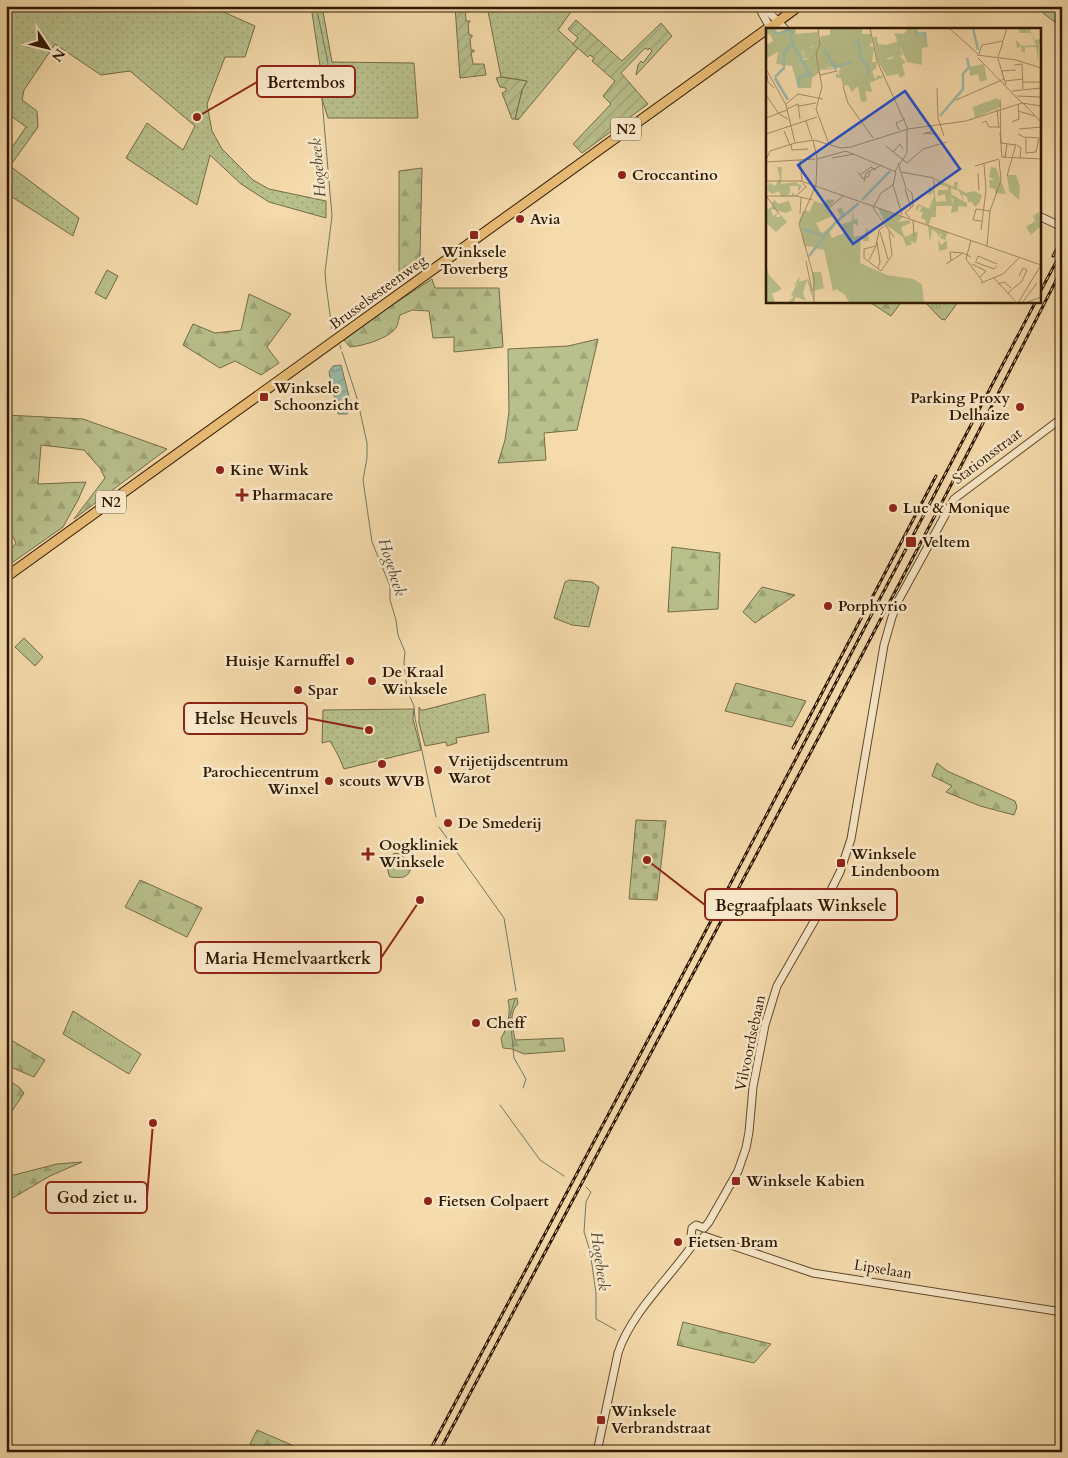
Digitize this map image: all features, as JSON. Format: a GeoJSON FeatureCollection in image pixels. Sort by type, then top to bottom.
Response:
{"type":"FeatureCollection","features":[{"type":"Feature","properties":{"kind":"main road","name":"Brusselsesteenweg"},"geometry":{"type":"LineString","coordinates":[[769,28],[799,6]]}},
{"type":"Feature","properties":{"kind":"main road","name":"Brusselsesteenweg"},"geometry":{"type":"LineString","coordinates":[[6,577],[766,30]]}},
{"type":"Feature","properties":{"kind":"street"},"geometry":{"type":"LineString","coordinates":[[758,6],[769,28]]}},
{"type":"Feature","properties":{"kind":"street"},"geometry":{"type":"LineString","coordinates":[[763,6],[785,28]]}},
{"type":"Feature","properties":{"kind":"street"},"geometry":{"type":"LineString","coordinates":[[1040,216],[1058,225]]}},
{"type":"Feature","properties":{"kind":"street","name":"Stationsstraat"},"geometry":{"type":"LineString","coordinates":[[887,633],[898,601],[954,498],[1062,418]]}},
{"type":"Feature","properties":{"kind":"street","name":"Vilvoordsebaan"},"geometry":{"type":"LineString","coordinates":[[704,1232],[738,1171],[746,1148],[750,1132],[754,1079],[765,1025],[777,986],[824,904],[840,872],[851,839],[887,633]]}},
{"type":"Feature","properties":{"kind":"street"},"geometry":{"type":"LineString","coordinates":[[597,1452],[618,1353],[624,1338],[635,1320],[696,1240],[702,1239],[704,1232],[699,1225],[692,1228],[690,1233],[696,1240]]}},
{"type":"Feature","properties":{"kind":"street","name":"Lipselaan"},"geometry":{"type":"LineString","coordinates":[[704,1232],[813,1273],[1062,1312]]}},
{"type":"Feature","properties":{"kind":"green space"},"geometry":{"type":"Polygon","coordinates":[[[6,6],[210,6],[255,26],[245,57],[225,57],[207,104],[212,131],[222,149],[253,180],[269,189],[326,201],[326,218],[269,202],[241,184],[210,155],[197,205],[126,158],[147,123],[183,150],[195,126],[130,71],[101,75],[55,44],[24,90],[22,100],[37,111],[38,127],[10,166],[79,218],[73,236],[6,193],[6,146],[11,149],[26,127],[6,112],[11,103],[6,99],[6,6]]]}},
{"type":"Feature","properties":{"kind":"green space"},"geometry":{"type":"Polygon","coordinates":[[[311,6],[322,6],[332,62],[414,63],[418,118],[328,118],[322,99],[322,79],[311,6]]]}},
{"type":"Feature","properties":{"kind":"green space"},"geometry":{"type":"Polygon","coordinates":[[[455,6],[465,6],[466,21],[470,21],[468,23],[469,35],[472,35],[470,38],[471,50],[474,50],[474,52],[471,52],[473,64],[484,64],[486,75],[460,78],[455,6]]]}},
{"type":"Feature","properties":{"kind":"green space"},"geometry":{"type":"Polygon","coordinates":[[[487,6],[575,6],[558,30],[578,48],[518,120],[515,119],[522,90],[527,81],[501,77],[487,6]]]}},
{"type":"Feature","properties":{"kind":"green space"},"geometry":{"type":"Polygon","coordinates":[[[1034,6],[1062,6],[1062,19],[1056,23],[1034,6]]]}},
{"type":"Feature","properties":{"kind":"green space"},"geometry":{"type":"Polygon","coordinates":[[[576,20],[622,61],[661,23],[672,36],[636,75],[638,65],[641,61],[643,63],[652,51],[649,48],[648,50],[645,48],[621,73],[648,104],[622,123],[618,117],[614,120],[617,127],[582,153],[573,144],[611,104],[603,96],[615,81],[592,61],[594,58],[590,55],[588,57],[573,44],[578,38],[568,29],[576,20]]]}},
{"type":"Feature","properties":{"kind":"green space"},"geometry":{"type":"Polygon","coordinates":[[[496,78],[527,81],[522,90],[515,119],[512,119],[502,93],[506,91],[506,88],[500,87],[496,78]]]}},
{"type":"Feature","properties":{"kind":"green space"},"geometry":{"type":"Polygon","coordinates":[[[422,168],[420,256],[417,263],[399,273],[399,171],[422,168]]]}},
{"type":"Feature","properties":{"kind":"green space"},"geometry":{"type":"Polygon","coordinates":[[[107,270],[118,276],[106,299],[95,293],[107,270]]]}},
{"type":"Feature","properties":{"kind":"green space"},"geometry":{"type":"Polygon","coordinates":[[[432,279],[435,288],[499,288],[503,347],[454,352],[454,337],[433,338],[429,311],[412,310],[400,315],[397,326],[383,338],[350,347],[344,340],[386,309],[432,279]]]}},
{"type":"Feature","properties":{"kind":"green space"},"geometry":{"type":"Polygon","coordinates":[[[249,294],[291,314],[267,347],[279,363],[261,375],[235,361],[220,368],[183,345],[193,324],[215,333],[241,330],[249,294]]]}},
{"type":"Feature","properties":{"kind":"green space"},"geometry":{"type":"Polygon","coordinates":[[[870,302],[901,302],[891,316],[870,302]]]}},
{"type":"Feature","properties":{"kind":"green space"},"geometry":{"type":"Polygon","coordinates":[[[925,302],[958,302],[945,320],[941,319],[925,302]]]}},
{"type":"Feature","properties":{"kind":"green space"},"geometry":{"type":"Polygon","coordinates":[[[598,339],[577,430],[544,433],[546,460],[498,463],[505,440],[509,412],[508,349],[568,346],[598,339]]]}},
{"type":"Feature","properties":{"kind":"green space"},"geometry":{"type":"Polygon","coordinates":[[[6,415],[83,419],[167,449],[74,519],[105,478],[100,468],[84,450],[41,445],[38,484],[86,482],[63,527],[6,567],[6,555],[16,543],[6,523],[6,415]]]}},
{"type":"Feature","properties":{"kind":"green space"},"geometry":{"type":"Polygon","coordinates":[[[672,547],[720,553],[718,609],[668,612],[672,547]]]}},
{"type":"Feature","properties":{"kind":"green space"},"geometry":{"type":"Polygon","coordinates":[[[569,580],[592,582],[599,587],[589,627],[572,625],[554,618],[565,582],[569,580]]]}},
{"type":"Feature","properties":{"kind":"green space"},"geometry":{"type":"Polygon","coordinates":[[[762,587],[795,595],[755,623],[743,612],[762,587]]]}},
{"type":"Feature","properties":{"kind":"green space"},"geometry":{"type":"Polygon","coordinates":[[[24,638],[43,657],[35,666],[15,647],[24,638]]]}},
{"type":"Feature","properties":{"kind":"green space"},"geometry":{"type":"Polygon","coordinates":[[[736,683],[806,701],[792,727],[725,711],[736,683]]]}},
{"type":"Feature","properties":{"kind":"green space"},"geometry":{"type":"Polygon","coordinates":[[[485,694],[489,732],[456,738],[457,743],[447,746],[446,742],[425,746],[419,723],[419,707],[421,710],[424,710],[485,694]]]}},
{"type":"Feature","properties":{"kind":"green space"},"geometry":{"type":"Polygon","coordinates":[[[414,709],[413,719],[421,750],[344,769],[330,741],[322,743],[323,710],[414,709]]]}},
{"type":"Feature","properties":{"kind":"green space"},"geometry":{"type":"Polygon","coordinates":[[[937,763],[947,771],[1015,801],[1017,807],[1014,815],[980,806],[946,792],[952,786],[932,776],[937,763]]]}},
{"type":"Feature","properties":{"kind":"green space"},"geometry":{"type":"Polygon","coordinates":[[[636,820],[666,821],[657,900],[629,899],[636,820]]]}},
{"type":"Feature","properties":{"kind":"green space"},"geometry":{"type":"Polygon","coordinates":[[[396,853],[409,862],[411,867],[406,876],[390,877],[388,862],[393,854],[396,853]]]}},
{"type":"Feature","properties":{"kind":"green space"},"geometry":{"type":"Polygon","coordinates":[[[140,880],[202,908],[187,937],[125,907],[140,880]]]}},
{"type":"Feature","properties":{"kind":"green space"},"geometry":{"type":"Polygon","coordinates":[[[517,998],[518,1004],[512,1016],[515,1040],[563,1038],[565,1051],[524,1054],[512,1049],[503,1048],[501,1038],[508,1019],[508,1000],[517,998]]]}},
{"type":"Feature","properties":{"kind":"green space"},"geometry":{"type":"Polygon","coordinates":[[[73,1011],[141,1054],[129,1074],[63,1034],[73,1011]]]}},
{"type":"Feature","properties":{"kind":"green space"},"geometry":{"type":"Polygon","coordinates":[[[6,1037],[45,1060],[34,1077],[6,1065],[6,1037]]]}},
{"type":"Feature","properties":{"kind":"green space"},"geometry":{"type":"Polygon","coordinates":[[[6,1079],[19,1087],[24,1093],[10,1114],[6,1112],[6,1079]]]}},
{"type":"Feature","properties":{"kind":"green space"},"geometry":{"type":"Polygon","coordinates":[[[82,1162],[50,1176],[6,1202],[6,1177],[57,1164],[82,1162]]]}},
{"type":"Feature","properties":{"kind":"green space"},"geometry":{"type":"Polygon","coordinates":[[[683,1322],[771,1344],[754,1363],[677,1345],[683,1322]]]}},
{"type":"Feature","properties":{"kind":"green space"},"geometry":{"type":"Polygon","coordinates":[[[257,1430],[308,1452],[268,1452],[250,1444],[257,1430]]]}},
{"type":"Feature","properties":{"kind":"water"},"geometry":{"type":"Polygon","coordinates":[[[341,365],[352,408],[347,414],[338,414],[329,372],[333,366],[341,365]]]}},
{"type":"Feature","properties":{"kind":"waterway","name":"Hogebeek"},"geometry":{"type":"LineString","coordinates":[[316,6],[328,63],[322,99],[332,216],[325,272],[332,329]]}},
{"type":"Feature","properties":{"kind":"waterway","name":"Hogebeek"},"geometry":{"type":"LineString","coordinates":[[340,345],[341,349]]}},
{"type":"Feature","properties":{"kind":"waterway","name":"Hogebeek"},"geometry":{"type":"LineString","coordinates":[[342,352],[357,398],[367,443],[367,458],[363,480],[372,542],[390,586],[390,600],[398,635],[405,652],[404,662],[407,690],[414,706],[436,817]]}},
{"type":"Feature","properties":{"kind":"waterway","name":"Hogebeek"},"geometry":{"type":"LineString","coordinates":[[439,827],[504,918],[516,991]]}},
{"type":"Feature","properties":{"kind":"waterway","name":"Hogebeek"},"geometry":{"type":"LineString","coordinates":[[515,999],[510,1016],[514,1058],[526,1079],[523,1088]]}},
{"type":"Feature","properties":{"kind":"waterway","name":"Hogebeek"},"geometry":{"type":"LineString","coordinates":[[500,1105],[540,1160],[564,1176]]}},
{"type":"Feature","properties":{"kind":"waterway","name":"Hogebeek"},"geometry":{"type":"LineString","coordinates":[[586,1187],[591,1192],[586,1202],[584,1232],[590,1251],[596,1293],[596,1319],[616,1330]]}},
{"type":"Feature","properties":{"kind":"railway"},"geometry":{"type":"LineString","coordinates":[[1053,256],[1062,240]]}},
{"type":"Feature","properties":{"kind":"railway"},"geometry":{"type":"LineString","coordinates":[[1040,292],[1062,251]]}},
{"type":"Feature","properties":{"kind":"railway"},"geometry":{"type":"LineString","coordinates":[[439,1452],[822,731],[1062,269]]}},
{"type":"Feature","properties":{"kind":"railway"},"geometry":{"type":"LineString","coordinates":[[429,1452],[693,955],[1035,302]]}},
{"type":"Feature","properties":{"kind":"railway"},"geometry":{"type":"LineString","coordinates":[[793,748],[936,476]]}},
{"type":"Feature","properties":{"kind":"place","name":"Bertembos"},"geometry":{"type":"Point","coordinates":[197,117]}},
{"type":"Feature","properties":{"kind":"place","name":"Croccantino"},"geometry":{"type":"Point","coordinates":[622,175]}},
{"type":"Feature","properties":{"kind":"place","name":"Avia"},"geometry":{"type":"Point","coordinates":[520,219]}},
{"type":"Feature","properties":{"kind":"place","name":"Winksele Toverberg"},"geometry":{"type":"Point","coordinates":[474,235]}},
{"type":"Feature","properties":{"kind":"place","name":"Winksele Schoonzicht"},"geometry":{"type":"Point","coordinates":[264,397]}},
{"type":"Feature","properties":{"kind":"place","name":"Parking Proxy Delhaize"},"geometry":{"type":"Point","coordinates":[1020,407]}},
{"type":"Feature","properties":{"kind":"place","name":"Kine Wink"},"geometry":{"type":"Point","coordinates":[220,470]}},
{"type":"Feature","properties":{"kind":"place","name":"Pharmacare"},"geometry":{"type":"Point","coordinates":[242,495]}},
{"type":"Feature","properties":{"kind":"place","name":"Luc & Monique"},"geometry":{"type":"Point","coordinates":[893,508]}},
{"type":"Feature","properties":{"kind":"place","name":"Veltem"},"geometry":{"type":"Point","coordinates":[911,542]}},
{"type":"Feature","properties":{"kind":"place","name":"Porphyrio"},"geometry":{"type":"Point","coordinates":[828,606]}},
{"type":"Feature","properties":{"kind":"place","name":"Huisje Karnuffel"},"geometry":{"type":"Point","coordinates":[350,661]}},
{"type":"Feature","properties":{"kind":"place","name":"De Kraal Winksele"},"geometry":{"type":"Point","coordinates":[372,681]}},
{"type":"Feature","properties":{"kind":"place","name":"Spar"},"geometry":{"type":"Point","coordinates":[298,690]}},
{"type":"Feature","properties":{"kind":"place","name":"Helse Heuvels"},"geometry":{"type":"Point","coordinates":[369,730]}},
{"type":"Feature","properties":{"kind":"place","name":"scouts WVB"},"geometry":{"type":"Point","coordinates":[382,764]}},
{"type":"Feature","properties":{"kind":"place","name":"Vrijetijdscentrum Warot"},"geometry":{"type":"Point","coordinates":[438,770]}},
{"type":"Feature","properties":{"kind":"place","name":"Parochiecentrum Winxel"},"geometry":{"type":"Point","coordinates":[329,781]}},
{"type":"Feature","properties":{"kind":"place","name":"De Smederij"},"geometry":{"type":"Point","coordinates":[448,823]}},
{"type":"Feature","properties":{"kind":"place","name":"Oogkliniek Winksele"},"geometry":{"type":"Point","coordinates":[368,854]}},
{"type":"Feature","properties":{"kind":"place","name":"Begraafplaats Winksele"},"geometry":{"type":"Point","coordinates":[647,860]}},
{"type":"Feature","properties":{"kind":"place","name":"Winksele Lindenboom"},"geometry":{"type":"Point","coordinates":[841,863]}},
{"type":"Feature","properties":{"kind":"place","name":"Maria Hemelvaartkerk"},"geometry":{"type":"Point","coordinates":[420,900]}},
{"type":"Feature","properties":{"kind":"place","name":"Cheff"},"geometry":{"type":"Point","coordinates":[476,1023]}},
{"type":"Feature","properties":{"kind":"place","name":"God ziet u."},"geometry":{"type":"Point","coordinates":[153,1123]}},
{"type":"Feature","properties":{"kind":"place","name":"Winksele Kabien"},"geometry":{"type":"Point","coordinates":[736,1181]}},
{"type":"Feature","properties":{"kind":"place","name":"Fietsen Colpaert"},"geometry":{"type":"Point","coordinates":[428,1201]}},
{"type":"Feature","properties":{"kind":"place","name":"Fietsen Bram"},"geometry":{"type":"Point","coordinates":[678,1242]}},
{"type":"Feature","properties":{"kind":"place","name":"Winksele Verbrandstraat"},"geometry":{"type":"Point","coordinates":[601,1420]}}]}
